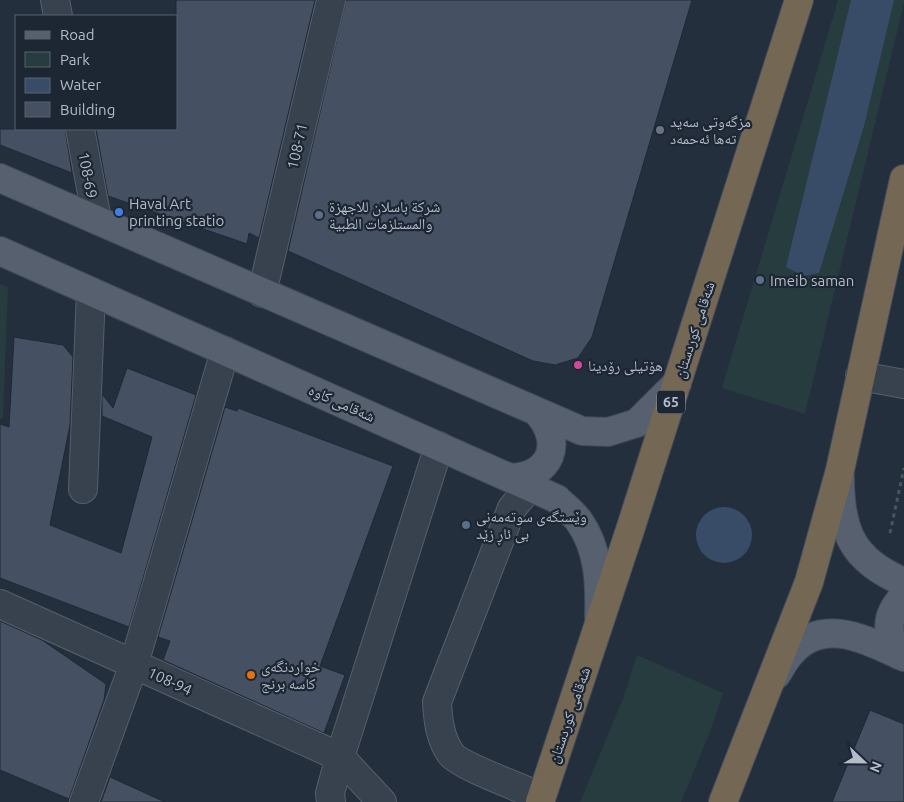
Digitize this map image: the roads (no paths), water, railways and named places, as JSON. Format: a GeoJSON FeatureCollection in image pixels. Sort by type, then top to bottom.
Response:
{"type":"FeatureCollection","features":[{"type":"Feature","properties":{"kind":"highway","name":"شەقامی کوردستان"},"geometry":{"type":"LineString","coordinates":[[540,799],[599,624],[799,0]]}},
{"type":"Feature","properties":{"kind":"highway"},"geometry":{"type":"LineString","coordinates":[[723,802],[770,685],[808,582],[840,470],[904,179]]}},
{"type":"Feature","properties":{"kind":"main road"},"geometry":{"type":"LineString","coordinates":[[0,178],[582,431],[608,432],[636,423],[677,383]]}},
{"type":"Feature","properties":{"kind":"main road","name":"شەقامی کاوە"},"geometry":{"type":"LineString","coordinates":[[0,251],[557,499],[579,521],[595,552],[600,587],[599,624]]}},
{"type":"Feature","properties":{"kind":"main road"},"geometry":{"type":"LineString","coordinates":[[521,482],[523,477],[534,473],[549,457],[552,435],[548,424],[538,413]]}},
{"type":"Feature","properties":{"kind":"main road"},"geometry":{"type":"LineString","coordinates":[[840,470],[840,506],[847,532],[862,556],[893,578]]}},
{"type":"Feature","properties":{"kind":"main road"},"geometry":{"type":"LineString","coordinates":[[901,656],[891,643],[888,630],[890,616],[896,604],[904,596]]}},
{"type":"Feature","properties":{"kind":"main road"},"geometry":{"type":"LineString","coordinates":[[770,685],[791,652],[807,640],[832,631],[857,637],[901,656]]}},
{"type":"Feature","properties":{"kind":"street"},"geometry":{"type":"LineString","coordinates":[[55,0],[58,15]]}},
{"type":"Feature","properties":{"kind":"street","name":"108-71"},"geometry":{"type":"LineString","coordinates":[[262,293],[331,0]]}},
{"type":"Feature","properties":{"kind":"street","name":"108-69"},"geometry":{"type":"LineString","coordinates":[[80,130],[97,220]]}},
{"type":"Feature","properties":{"kind":"street"},"geometry":{"type":"LineString","coordinates":[[83,489],[91,292]]}},
{"type":"Feature","properties":{"kind":"street"},"geometry":{"type":"LineString","coordinates":[[84,802],[134,664],[225,351]]}},
{"type":"Feature","properties":{"kind":"street"},"geometry":{"type":"LineString","coordinates":[[860,376],[904,384]]}},
{"type":"Feature","properties":{"kind":"street"},"geometry":{"type":"LineString","coordinates":[[331,802],[330,793],[340,757],[439,446]]}},
{"type":"Feature","properties":{"kind":"street"},"geometry":{"type":"LineString","coordinates":[[521,482],[437,702],[439,728],[451,754],[462,763],[540,799]]}},
{"type":"Feature","properties":{"kind":"street","name":"108-94"},"geometry":{"type":"LineString","coordinates":[[0,604],[340,757]]}},
{"type":"Feature","properties":{"kind":"street"},"geometry":{"type":"LineString","coordinates":[[340,757],[382,802]]}},
{"type":"Feature","properties":{"kind":"water"},"geometry":{"type":"Polygon","coordinates":[[[851,0],[894,0],[864,126],[819,273],[803,276],[786,267],[851,0]]]}},
{"type":"Feature","properties":{"kind":"water"},"geometry":{"type":"Polygon","coordinates":[[[724,507],[735,509],[744,515],[750,524],[752,535],[750,546],[744,555],[735,561],[724,563],[713,561],[704,555],[698,546],[696,535],[698,524],[704,515],[713,509],[724,507]]]}},
{"type":"Feature","properties":{"kind":"place","name":"مزگەوتی سەید تەها ئەحمەد"},"geometry":{"type":"Point","coordinates":[660,130]}},
{"type":"Feature","properties":{"kind":"place","name":"Haval Art printing statio"},"geometry":{"type":"Point","coordinates":[119,212]}},
{"type":"Feature","properties":{"kind":"place","name":"شركة باسلان للاجهزة والمستلزمات الطبية"},"geometry":{"type":"Point","coordinates":[319,215]}},
{"type":"Feature","properties":{"kind":"place","name":"Imeib saman"},"geometry":{"type":"Point","coordinates":[760,280]}},
{"type":"Feature","properties":{"kind":"place","name":"هۆتیلی رۆدینا"},"geometry":{"type":"Point","coordinates":[578,365]}},
{"type":"Feature","properties":{"kind":"place","name":"وێستگەی سوتەمەنی بی ئاڕ زێد"},"geometry":{"type":"Point","coordinates":[466,525]}},
{"type":"Feature","properties":{"kind":"place","name":"خواردنگەی کاسە برنج"},"geometry":{"type":"Point","coordinates":[251,675]}}]}
